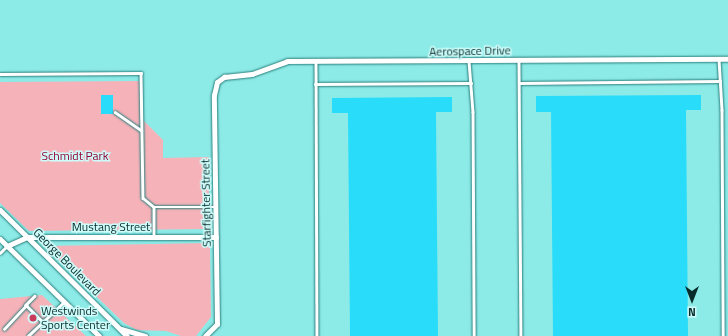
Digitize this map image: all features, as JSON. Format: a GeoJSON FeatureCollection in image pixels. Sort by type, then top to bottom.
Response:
{"type":"FeatureCollection","features":[{"type":"Feature","properties":{"kind":"street","name":"Aerospace Drive"},"geometry":{"type":"LineString","coordinates":[[218,82],[224,76],[252,74],[279,62],[728,59]]}},
{"type":"Feature","properties":{"kind":"street","name":"Starfighter Street"},"geometry":{"type":"LineString","coordinates":[[205,336],[217,324],[214,95],[218,82]]}},
{"type":"Feature","properties":{"kind":"street","name":"George Boulevard"},"geometry":{"type":"LineString","coordinates":[[0,210],[127,336]]}},
{"type":"Feature","properties":{"kind":"street","name":"Mustang Street"},"geometry":{"type":"LineString","coordinates":[[7,246],[27,237],[216,237]]}},
{"type":"Feature","properties":{"kind":"street"},"geometry":{"type":"LineString","coordinates":[[0,239],[99,336]]}},
{"type":"Feature","properties":{"kind":"street","name":"George Boulevard"},"geometry":{"type":"LineString","coordinates":[[119,328],[145,336]]}},
{"type":"Feature","properties":{"kind":"lane"},"geometry":{"type":"LineString","coordinates":[[719,59],[723,336]]}},
{"type":"Feature","properties":{"kind":"lane"},"geometry":{"type":"LineString","coordinates":[[519,60],[521,336]]}},
{"type":"Feature","properties":{"kind":"lane"},"geometry":{"type":"LineString","coordinates":[[469,61],[471,83],[474,336]]}},
{"type":"Feature","properties":{"kind":"lane"},"geometry":{"type":"LineString","coordinates":[[316,62],[317,336]]}},
{"type":"Feature","properties":{"kind":"lane"},"geometry":{"type":"LineString","coordinates":[[0,74],[141,73],[143,198],[154,207],[216,207]]}},
{"type":"Feature","properties":{"kind":"lane"},"geometry":{"type":"LineString","coordinates":[[519,83],[720,81]]}},
{"type":"Feature","properties":{"kind":"lane"},"geometry":{"type":"LineString","coordinates":[[315,84],[471,83]]}},
{"type":"Feature","properties":{"kind":"lane"},"geometry":{"type":"LineString","coordinates":[[115,112],[142,131]]}},
{"type":"Feature","properties":{"kind":"lane"},"geometry":{"type":"LineString","coordinates":[[154,207],[154,237]]}},
{"type":"Feature","properties":{"kind":"lane"},"geometry":{"type":"LineString","coordinates":[[0,253],[7,246]]}},
{"type":"Feature","properties":{"kind":"lane"},"geometry":{"type":"LineString","coordinates":[[4,329],[35,296]]}},
{"type":"Feature","properties":{"kind":"lane"},"geometry":{"type":"LineString","coordinates":[[28,336],[64,301]]}},
{"type":"Feature","properties":{"kind":"lane"},"geometry":{"type":"LineString","coordinates":[[26,305],[43,322]]}},
{"type":"Feature","properties":{"kind":"shaded area"},"geometry":{"type":"Polygon","coordinates":[[[0,0],[728,0],[728,336],[0,336],[0,0]]]}},
{"type":"Feature","properties":{"kind":"green space","name":"Schmidt Park"},"geometry":{"type":"Polygon","coordinates":[[[143,81],[143,120],[163,140],[163,158],[209,157],[209,229],[29,231],[0,203],[0,82],[143,81]]]}},
{"type":"Feature","properties":{"kind":"green space"},"geometry":{"type":"Polygon","coordinates":[[[206,243],[210,248],[211,317],[196,336],[181,336],[166,331],[137,330],[124,323],[44,246],[206,243]]]}},
{"type":"Feature","properties":{"kind":"green space","name":"Westwinds Sports Center"},"geometry":{"type":"Polygon","coordinates":[[[42,295],[86,336],[0,336],[0,299],[42,295]]]}},
{"type":"Feature","properties":{"kind":"building"},"geometry":{"type":"Polygon","coordinates":[[[101,95],[113,95],[113,114],[101,114],[101,95]]]}},
{"type":"Feature","properties":{"kind":"building"},"geometry":{"type":"Polygon","coordinates":[[[701,95],[701,110],[686,110],[688,336],[553,336],[551,112],[536,112],[536,96],[701,95]]]}},
{"type":"Feature","properties":{"kind":"building"},"geometry":{"type":"Polygon","coordinates":[[[452,97],[452,112],[436,112],[438,336],[350,336],[348,113],[332,113],[332,98],[452,97]]]}},
{"type":"Feature","properties":{"kind":"place","name":"Westwinds Sports Center"},"geometry":{"type":"Point","coordinates":[33,318]}}]}
